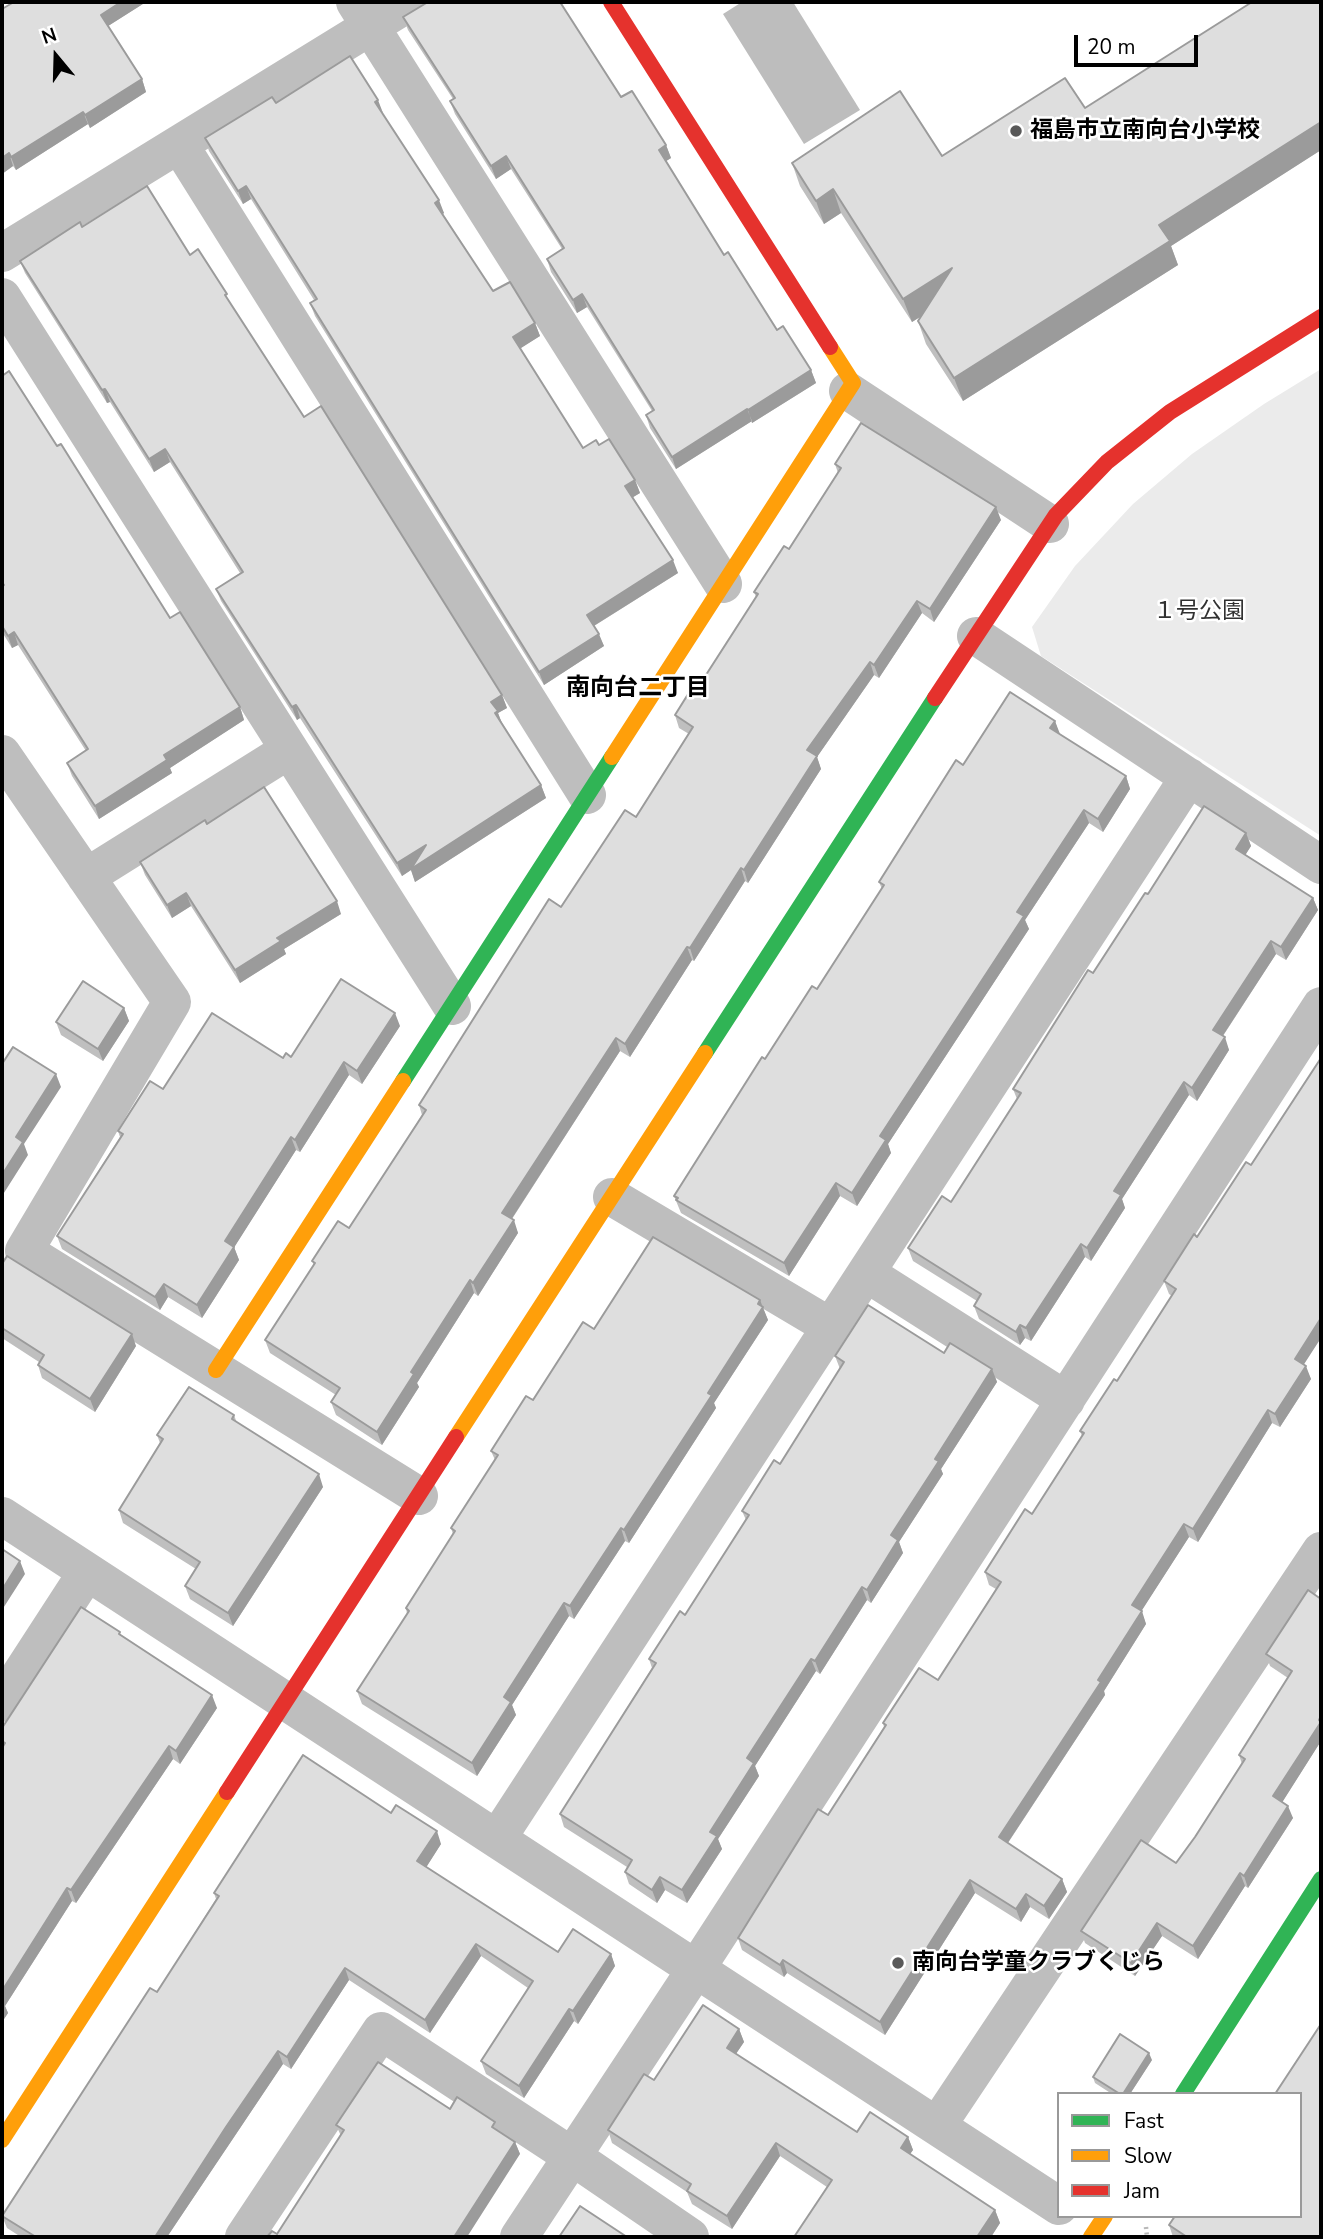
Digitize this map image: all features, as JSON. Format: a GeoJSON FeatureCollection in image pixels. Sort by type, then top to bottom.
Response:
{"type":"FeatureCollection","features":[{"type":"Feature","properties":{"kind":"street"},"geometry":{"type":"LineString","coordinates":[[2,253],[179,144],[363,14],[410,2]]}},
{"type":"Feature","properties":{"kind":"street"},"geometry":{"type":"LineString","coordinates":[[216,1370],[853,383],[611,2]]}},
{"type":"Feature","properties":{"kind":"street"},"geometry":{"type":"LineString","coordinates":[[363,14],[723,584]]}},
{"type":"Feature","properties":{"kind":"street"},"geometry":{"type":"LineString","coordinates":[[179,144],[587,795]]}},
{"type":"Feature","properties":{"kind":"street"},"geometry":{"type":"LineString","coordinates":[[2,297],[452,1006]]}},
{"type":"Feature","properties":{"kind":"street"},"geometry":{"type":"LineString","coordinates":[[2,2140],[1056,515],[1107,462],[1170,412],[1321,317]]}},
{"type":"Feature","properties":{"kind":"street"},"geometry":{"type":"LineString","coordinates":[[848,391],[1050,524]]}},
{"type":"Feature","properties":{"kind":"street"},"geometry":{"type":"LineString","coordinates":[[976,636],[1321,865]]}},
{"type":"Feature","properties":{"kind":"street"},"geometry":{"type":"LineString","coordinates":[[86,877],[289,750]]}},
{"type":"Feature","properties":{"kind":"street"},"geometry":{"type":"LineString","coordinates":[[2,754],[172,1002],[24,1251],[419,1496]]}},
{"type":"Feature","properties":{"kind":"street"},"geometry":{"type":"LineString","coordinates":[[497,1839],[1189,777]]}},
{"type":"Feature","properties":{"kind":"street"},"geometry":{"type":"LineString","coordinates":[[519,2237],[1321,1006]]}},
{"type":"Feature","properties":{"kind":"street"},"geometry":{"type":"LineString","coordinates":[[612,1197],[831,1327]]}},
{"type":"Feature","properties":{"kind":"street"},"geometry":{"type":"LineString","coordinates":[[866,1273],[1066,1400]]}},
{"type":"Feature","properties":{"kind":"street"},"geometry":{"type":"LineString","coordinates":[[2,1516],[1057,2205]]}},
{"type":"Feature","properties":{"kind":"street"},"geometry":{"type":"LineString","coordinates":[[937,2126],[1321,1550]]}},
{"type":"Feature","properties":{"kind":"street"},"geometry":{"type":"LineString","coordinates":[[2,1703],[87,1572]]}},
{"type":"Feature","properties":{"kind":"street"},"geometry":{"type":"LineString","coordinates":[[1184,2092],[1321,1879]]}},
{"type":"Feature","properties":{"kind":"street"},"geometry":{"type":"LineString","coordinates":[[244,2237],[381,2031],[690,2237]]}},
{"type":"Feature","properties":{"kind":"green space","name":"１号公園"},"geometry":{"type":"Polygon","coordinates":[[[1321,369],[1321,836],[1041,656],[1032,627],[1075,566],[1133,504],[1192,454],[1264,404],[1321,369]]]}},
{"type":"Feature","properties":{"kind":"shaded area"},"geometry":{"type":"Polygon","coordinates":[[[742,2],[793,2],[860,110],[804,144],[723,14],[742,2]]]}},
{"type":"Feature","properties":{"kind":"building"},"geometry":{"type":"Polygon","coordinates":[[[14,2],[121,2],[101,15],[142,79],[11,157],[9,153],[2,158],[2,9],[14,2]]]}},
{"type":"Feature","properties":{"kind":"building"},"geometry":{"type":"Polygon","coordinates":[[[428,2],[560,2],[621,97],[632,91],[666,145],[659,150],[724,255],[728,252],[777,330],[783,326],[811,370],[672,457],[646,415],[654,410],[582,294],[573,300],[547,259],[564,248],[506,156],[491,166],[450,101],[455,98],[403,17],[428,2]]]}},
{"type":"Feature","properties":{"kind":"building"},"geometry":{"type":"Polygon","coordinates":[[[1252,2],[1321,2],[1321,122],[1159,225],[1170,241],[954,378],[918,321],[952,268],[903,299],[833,189],[816,201],[792,163],[900,91],[942,156],[1065,78],[1085,108],[1252,2]]]}},
{"type":"Feature","properties":{"kind":"building"},"geometry":{"type":"Polygon","coordinates":[[[350,56],[378,100],[375,102],[439,200],[435,203],[493,291],[510,282],[535,323],[513,337],[583,448],[596,440],[599,445],[609,439],[635,480],[625,486],[673,560],[587,615],[599,634],[539,672],[310,303],[317,299],[246,186],[238,191],[205,138],[272,97],[276,103],[350,56]]]}},
{"type":"Feature","properties":{"kind":"building"},"geometry":{"type":"Polygon","coordinates":[[[147,186],[190,255],[198,249],[304,417],[321,406],[502,695],[491,702],[498,711],[495,713],[541,785],[411,869],[426,845],[397,863],[296,705],[292,707],[216,589],[243,572],[165,449],[149,459],[20,261],[80,222],[82,227],[147,186]]]}},
{"type":"Feature","properties":{"kind":"building"},"geometry":{"type":"Polygon","coordinates":[[[9,371],[57,446],[61,444],[170,618],[180,612],[240,707],[164,755],[167,760],[95,806],[67,763],[88,749],[14,632],[8,636],[2,626],[2,376],[9,371]]]}},
{"type":"Feature","properties":{"kind":"building"},"geometry":{"type":"Polygon","coordinates":[[[861,423],[996,507],[930,609],[917,601],[874,665],[870,662],[807,750],[817,756],[744,870],[741,868],[625,1044],[616,1038],[502,1213],[514,1220],[473,1283],[470,1280],[411,1372],[414,1374],[377,1432],[331,1402],[340,1388],[265,1340],[315,1263],[312,1261],[338,1221],[349,1228],[426,1110],[419,1105],[549,899],[561,907],[625,810],[636,817],[693,727],[675,715],[700,675],[704,678],[758,594],[754,592],[784,546],[789,549],[841,468],[835,464],[861,423]]]}},
{"type":"Feature","properties":{"kind":"building"},"geometry":{"type":"Polygon","coordinates":[[[1010,692],[1055,721],[1050,728],[1126,776],[1098,819],[1084,810],[1017,912],[1024,916],[880,1136],[886,1140],[852,1193],[836,1183],[784,1263],[676,1200],[678,1198],[674,1196],[762,1057],[765,1059],[812,986],[817,989],[884,885],[879,882],[956,760],[963,765],[1010,692]]]}},
{"type":"Feature","properties":{"kind":"building"},"geometry":{"type":"Polygon","coordinates":[[[264,787],[337,901],[277,938],[281,941],[235,970],[186,893],[167,905],[140,862],[205,820],[207,824],[264,787]]]}},
{"type":"Feature","properties":{"kind":"building"},"geometry":{"type":"Polygon","coordinates":[[[1204,806],[1246,833],[1236,849],[1313,898],[1281,947],[1271,941],[1213,1030],[1225,1037],[1192,1088],[1184,1082],[1114,1191],[1121,1195],[1087,1248],[1081,1244],[1026,1328],[1020,1325],[1016,1332],[974,1306],[981,1294],[908,1248],[942,1196],[951,1202],[1021,1093],[1013,1089],[1088,970],[1093,973],[1204,806]]]}},
{"type":"Feature","properties":{"kind":"building"},"geometry":{"type":"Polygon","coordinates":[[[341,979],[395,1013],[357,1071],[344,1062],[295,1140],[291,1137],[225,1241],[234,1247],[197,1305],[164,1284],[155,1297],[57,1236],[123,1134],[118,1131],[150,1081],[163,1089],[212,1013],[283,1058],[286,1053],[291,1057],[341,979]]]}},
{"type":"Feature","properties":{"kind":"building"},"geometry":{"type":"Polygon","coordinates":[[[83,981],[124,1008],[98,1049],[56,1022],[83,981]]]}},
{"type":"Feature","properties":{"kind":"building"},"geometry":{"type":"Polygon","coordinates":[[[13,1047],[56,1074],[16,1137],[23,1142],[2,1175],[2,1064],[13,1047]]]}},
{"type":"Feature","properties":{"kind":"building"},"geometry":{"type":"Polygon","coordinates":[[[1321,1058],[1321,1318],[1295,1359],[1306,1366],[1275,1414],[1268,1410],[1193,1529],[1184,1524],[1132,1605],[1142,1611],[1098,1680],[1101,1682],[999,1837],[1062,1879],[1044,1906],[1026,1894],[1016,1909],[970,1880],[880,2022],[783,1960],[780,1965],[738,1938],[818,1809],[828,1815],[919,1668],[938,1680],[1001,1582],[985,1572],[1025,1509],[1032,1514],[1084,1433],[1080,1431],[1114,1379],[1117,1381],[1176,1289],[1164,1281],[1194,1234],[1197,1237],[1246,1162],[1251,1165],[1321,1058]]]}},
{"type":"Feature","properties":{"kind":"building"},"geometry":{"type":"Polygon","coordinates":[[[653,1237],[760,1300],[758,1304],[763,1307],[708,1393],[712,1395],[624,1530],[621,1528],[570,1606],[564,1603],[504,1697],[511,1702],[472,1763],[357,1691],[409,1611],[406,1608],[455,1531],[451,1528],[498,1455],[491,1451],[526,1396],[533,1400],[583,1322],[594,1329],[653,1237]]]}},
{"type":"Feature","properties":{"kind":"building"},"geometry":{"type":"Polygon","coordinates":[[[7,1256],[132,1334],[90,1399],[38,1365],[44,1355],[2,1328],[2,1264],[7,1256]]]}},
{"type":"Feature","properties":{"kind":"building"},"geometry":{"type":"Polygon","coordinates":[[[868,1305],[944,1353],[950,1343],[992,1369],[935,1459],[939,1461],[891,1535],[898,1540],[867,1590],[862,1587],[815,1661],[811,1659],[747,1758],[754,1763],[710,1832],[717,1836],[682,1890],[660,1877],[652,1890],[625,1872],[632,1860],[560,1814],[656,1663],[649,1659],[680,1611],[685,1615],[749,1515],[742,1511],[774,1460],[780,1464],[844,1362],[835,1356],[868,1305]]]}},
{"type":"Feature","properties":{"kind":"building"},"geometry":{"type":"Polygon","coordinates":[[[189,1387],[234,1415],[232,1419],[319,1474],[228,1613],[185,1586],[200,1562],[119,1510],[163,1439],[157,1435],[189,1387]]]}},
{"type":"Feature","properties":{"kind":"building"},"geometry":{"type":"Polygon","coordinates":[[[2,1549],[20,1561],[2,1590],[2,1549]]]}},
{"type":"Feature","properties":{"kind":"building"},"geometry":{"type":"Polygon","coordinates":[[[1308,1590],[1321,1599],[1321,1722],[1273,1796],[1288,1806],[1244,1876],[1240,1873],[1193,1946],[1157,1923],[1131,1963],[1081,1931],[1141,1840],[1176,1863],[1195,1837],[1245,1759],[1239,1755],[1292,1671],[1266,1654],[1308,1590]]]}},
{"type":"Feature","properties":{"kind":"building"},"geometry":{"type":"Polygon","coordinates":[[[81,1607],[212,1695],[176,1751],[169,1746],[71,1890],[67,1888],[2,1991],[2,1748],[5,1743],[2,1741],[2,1728],[81,1607]]]}},
{"type":"Feature","properties":{"kind":"building"},"geometry":{"type":"Polygon","coordinates":[[[303,1755],[391,1813],[396,1805],[437,1831],[417,1861],[558,1952],[573,1929],[611,1954],[573,2011],[569,2009],[519,2086],[481,2061],[533,1981],[476,1944],[425,2020],[345,1968],[287,2057],[278,2051],[155,2237],[36,2237],[2,2216],[150,1988],[157,1992],[219,1896],[214,1893],[303,1755]]]}},
{"type":"Feature","properties":{"kind":"building"},"geometry":{"type":"Polygon","coordinates":[[[703,2005],[739,2029],[727,2048],[857,2132],[870,2112],[908,2137],[901,2148],[995,2210],[977,2237],[794,2237],[832,2180],[776,2143],[727,2216],[687,2191],[691,2184],[608,2130],[644,2074],[654,2080],[703,2005]]]}},
{"type":"Feature","properties":{"kind":"building"},"geometry":{"type":"Polygon","coordinates":[[[1321,2024],[1321,2237],[1187,2237],[1169,2225],[1174,2218],[1302,2218],[1302,2092],[1276,2092],[1321,2024]]]}},
{"type":"Feature","properties":{"kind":"building"},"geometry":{"type":"Polygon","coordinates":[[[1120,2034],[1149,2053],[1124,2092],[1117,2092],[1093,2077],[1120,2034]]]}},
{"type":"Feature","properties":{"kind":"building"},"geometry":{"type":"Polygon","coordinates":[[[378,2062],[450,2109],[457,2097],[495,2122],[492,2127],[515,2142],[454,2237],[267,2237],[272,2231],[277,2234],[344,2130],[336,2125],[378,2062]]]}},
{"type":"Feature","properties":{"kind":"building"},"geometry":{"type":"Polygon","coordinates":[[[580,2206],[627,2237],[559,2237],[580,2206]]]}},
{"type":"Feature","properties":{"kind":"traffic: fast"},"geometry":{"type":"LineString","coordinates":[[705,1053],[935,698]]}},
{"type":"Feature","properties":{"kind":"traffic: fast"},"geometry":{"type":"LineString","coordinates":[[403,1081],[612,757]]}},
{"type":"Feature","properties":{"kind":"traffic: fast"},"geometry":{"type":"LineString","coordinates":[[1184,2092],[1321,1879]]}},
{"type":"Feature","properties":{"kind":"traffic: slow"},"geometry":{"type":"LineString","coordinates":[[612,757],[853,383],[830,347]]}},
{"type":"Feature","properties":{"kind":"traffic: slow"},"geometry":{"type":"LineString","coordinates":[[456,1437],[705,1053]]}},
{"type":"Feature","properties":{"kind":"traffic: slow"},"geometry":{"type":"LineString","coordinates":[[216,1370],[403,1081]]}},
{"type":"Feature","properties":{"kind":"traffic: slow"},"geometry":{"type":"LineString","coordinates":[[2,2140],[227,1792]]}},
{"type":"Feature","properties":{"kind":"traffic: slow"},"geometry":{"type":"LineString","coordinates":[[1091,2237],[1104,2218]]}},
{"type":"Feature","properties":{"kind":"traffic: jam"},"geometry":{"type":"LineString","coordinates":[[611,2],[830,347]]}},
{"type":"Feature","properties":{"kind":"traffic: jam"},"geometry":{"type":"LineString","coordinates":[[935,698],[1056,515],[1107,462],[1170,412],[1321,317]]}},
{"type":"Feature","properties":{"kind":"traffic: jam"},"geometry":{"type":"LineString","coordinates":[[227,1792],[456,1437]]}},
{"type":"Feature","properties":{"kind":"place","name":"福島市立南向台小学校"},"geometry":{"type":"Point","coordinates":[1016,131]}},
{"type":"Feature","properties":{"kind":"place","name":"南向台学童クラブくじら"},"geometry":{"type":"Point","coordinates":[898,1963]}},
{"type":"Feature","properties":{"kind":"district","name":"南向台二丁目"},"geometry":{"type":"Point","coordinates":[638,689]}}]}
